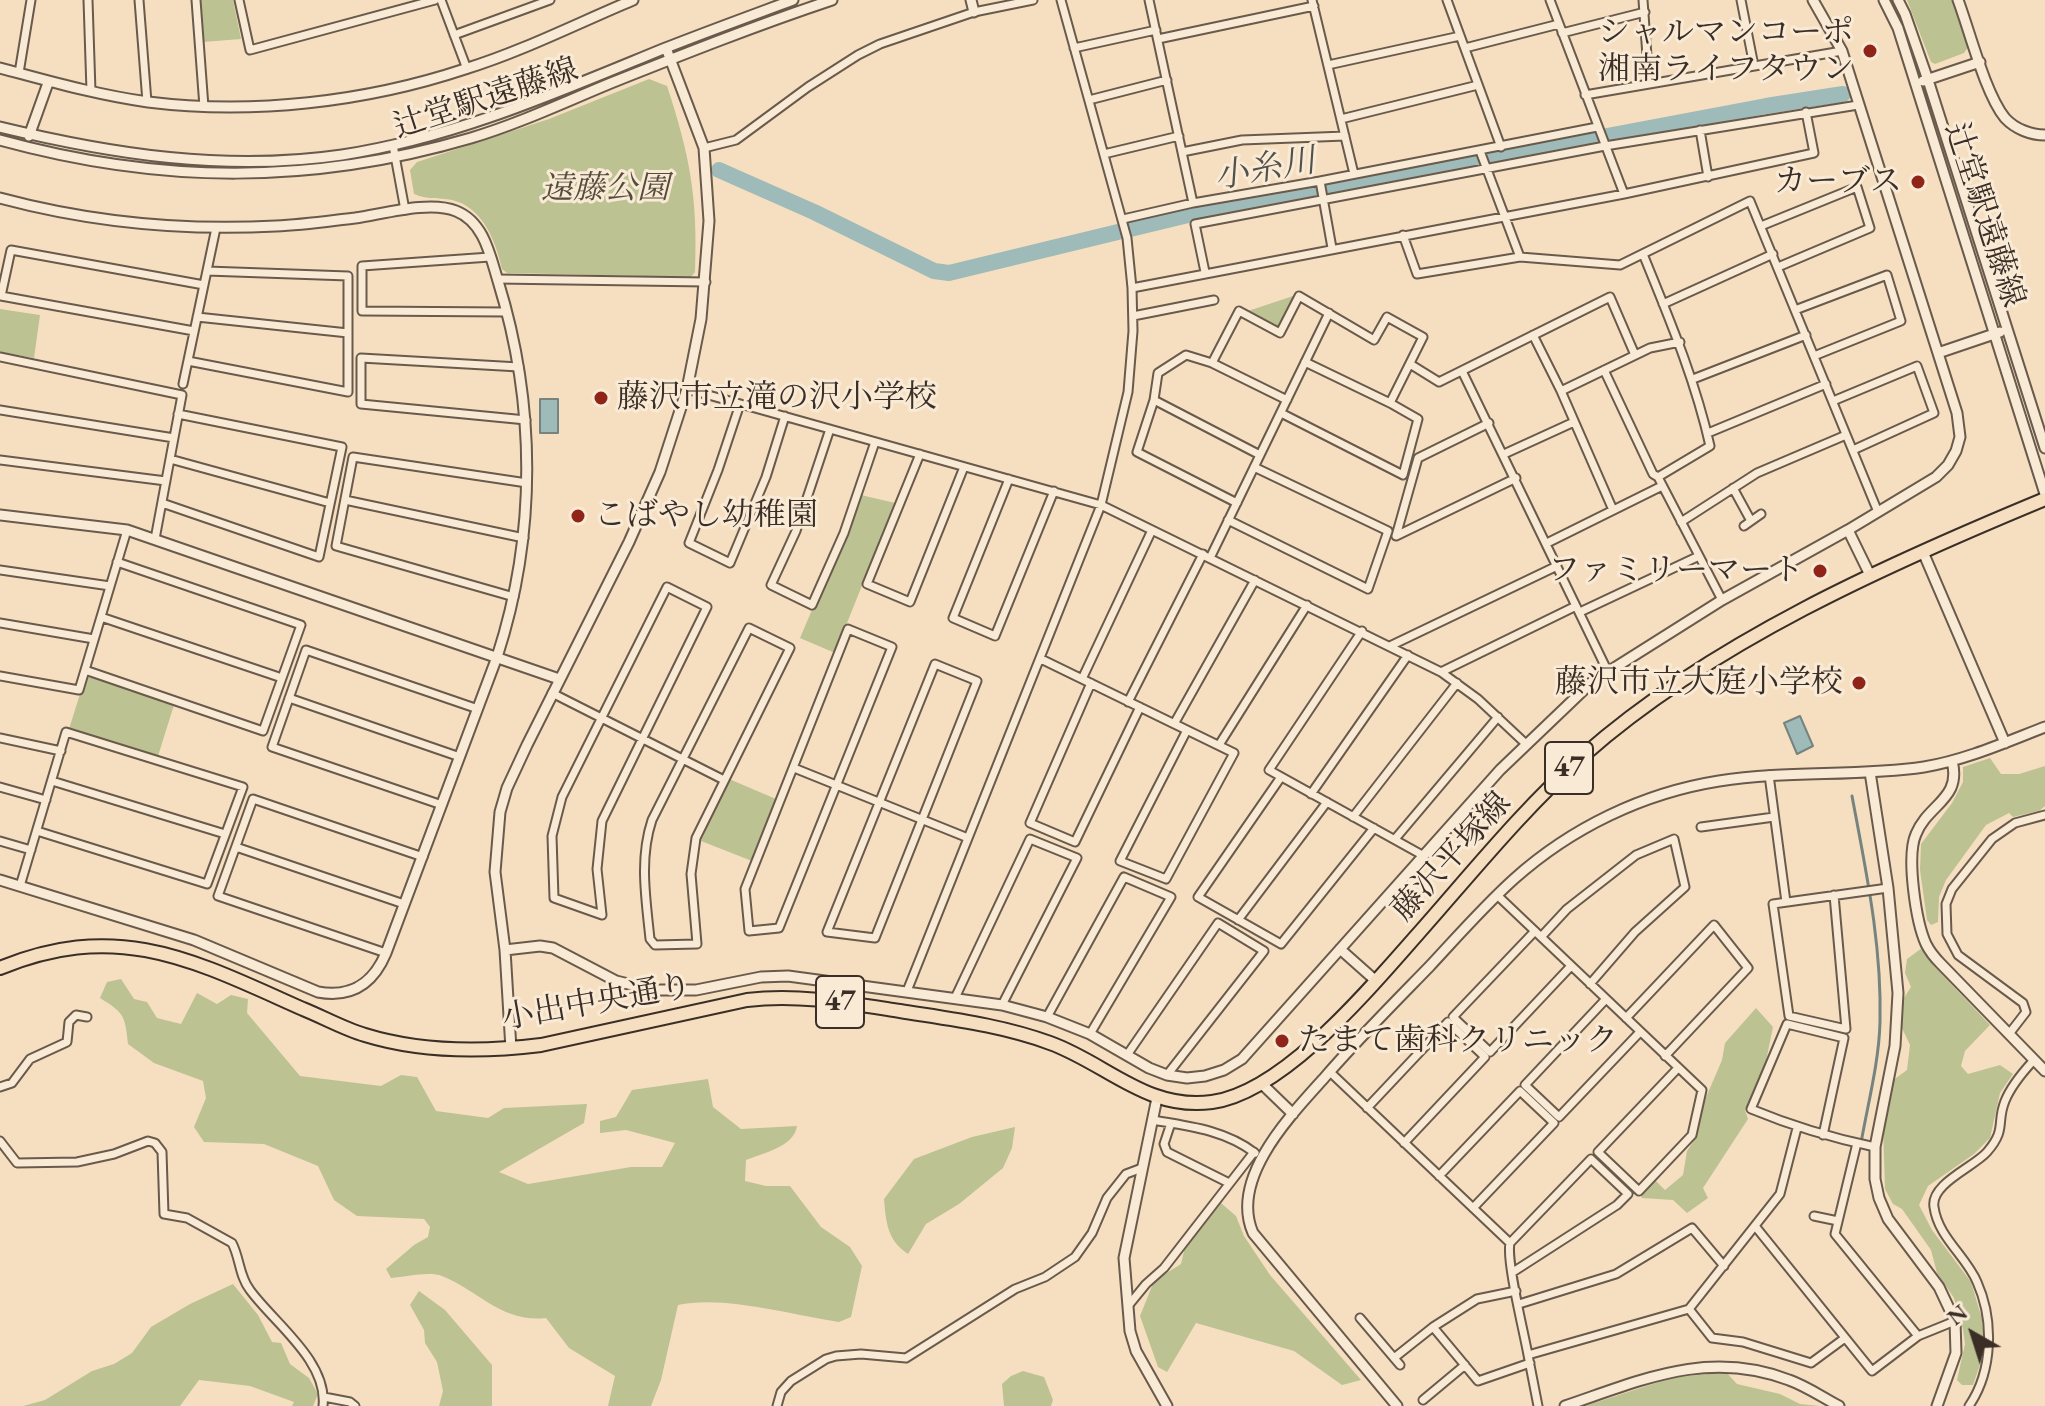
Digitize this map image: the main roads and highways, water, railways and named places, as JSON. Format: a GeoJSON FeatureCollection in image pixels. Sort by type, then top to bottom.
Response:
{"type":"FeatureCollection","features":[{"type":"Feature","properties":{"kind":"main road","name":"藤沢平塚線"},"geometry":{"type":"LineString","coordinates":[[1157,1098],[1191,1103],[1232,1097],[1261,1083],[1334,1026],[1543,794],[1612,731],[1670,689],[1814,603],[2045,497]]}},
{"type":"Feature","properties":{"kind":"main road","name":"小出中央通り"},"geometry":{"type":"LineString","coordinates":[[0,968],[49,952],[87,945],[120,945],[166,953],[362,1034],[392,1043],[449,1048],[511,1049],[541,1045],[747,1000],[797,997],[971,1022],[1023,1034],[1075,1053],[1157,1098]]}},
{"type":"Feature","properties":{"kind":"water"},"geometry":{"type":"Polygon","coordinates":[[[540,399],[558,399],[558,433],[540,433],[540,399]]]}},
{"type":"Feature","properties":{"kind":"water"},"geometry":{"type":"Polygon","coordinates":[[[1800,716],[1813,746],[1797,754],[1784,723],[1800,716]]]}},
{"type":"Feature","properties":{"kind":"waterway","name":"小糸川"},"geometry":{"type":"LineString","coordinates":[[719,170],[934,271],[949,273],[1188,215],[1843,94]]}},
{"type":"Feature","properties":{"kind":"waterway"},"geometry":{"type":"LineString","coordinates":[[1852,796],[1872,908],[1880,993],[1878,1052],[1861,1143]]}},
{"type":"Feature","properties":{"kind":"place","name":"シャルマンコーポ 湘南ライフタウン"},"geometry":{"type":"Point","coordinates":[1870,51]}},
{"type":"Feature","properties":{"kind":"place","name":"カーブス"},"geometry":{"type":"Point","coordinates":[1918,182]}},
{"type":"Feature","properties":{"kind":"place","name":"藤沢市立滝の沢小学校"},"geometry":{"type":"Point","coordinates":[601,398]}},
{"type":"Feature","properties":{"kind":"place","name":"こばやし幼稚園"},"geometry":{"type":"Point","coordinates":[578,516]}},
{"type":"Feature","properties":{"kind":"place","name":"ファミリーマート"},"geometry":{"type":"Point","coordinates":[1820,571]}},
{"type":"Feature","properties":{"kind":"place","name":"藤沢市立大庭小学校"},"geometry":{"type":"Point","coordinates":[1859,683]}},
{"type":"Feature","properties":{"kind":"place","name":"たまて歯科クリニック"},"geometry":{"type":"Point","coordinates":[1282,1041]}},
{"type":"Feature","properties":{"kind":"park label","name":"遠藤公園"},"geometry":{"type":"Point","coordinates":[605,189]}}]}
